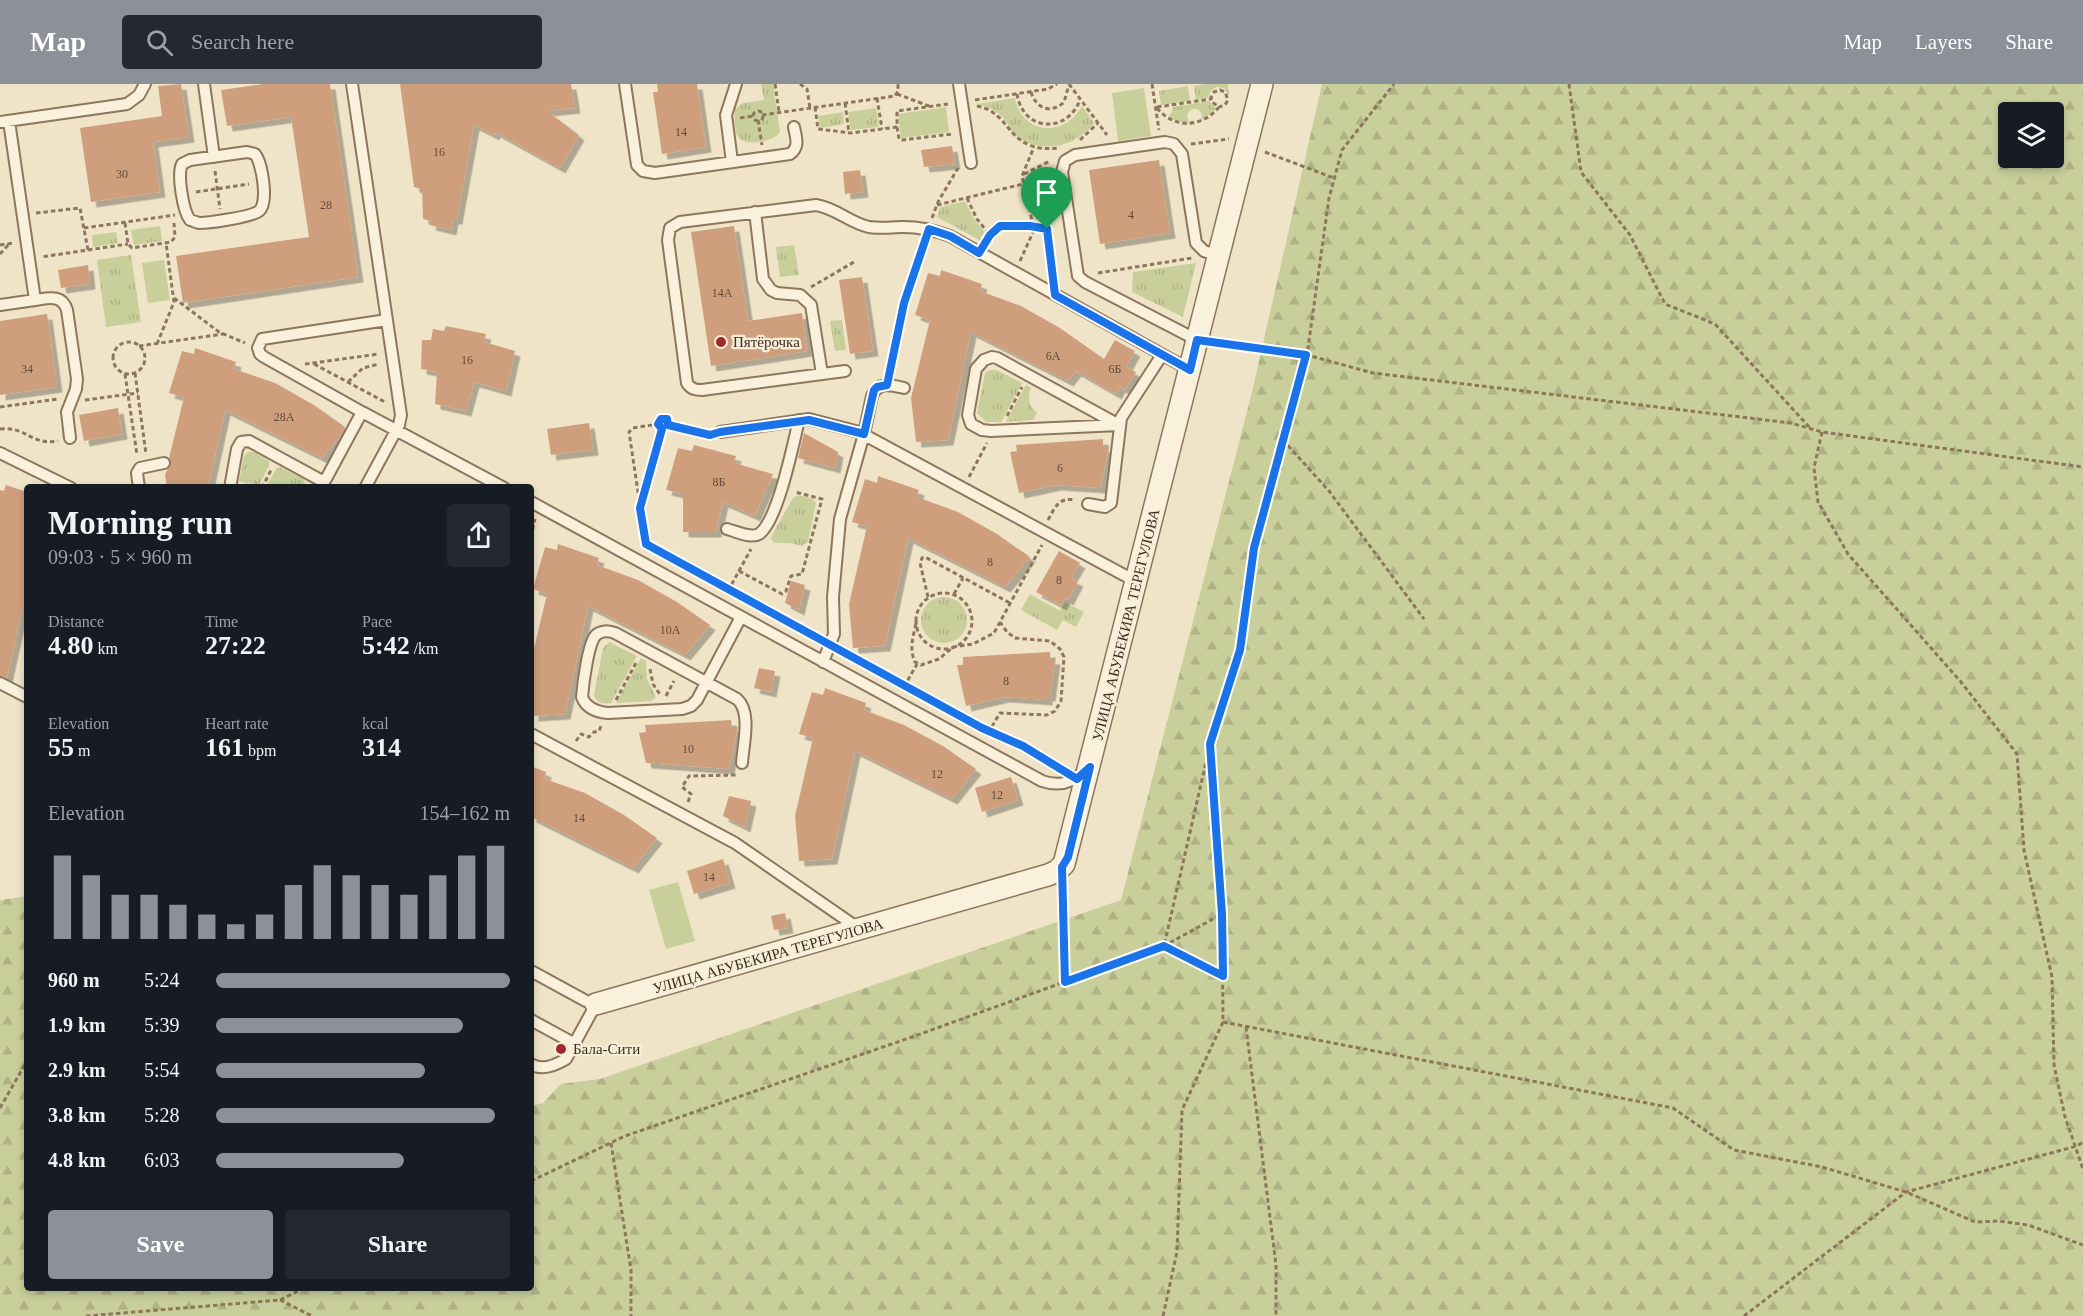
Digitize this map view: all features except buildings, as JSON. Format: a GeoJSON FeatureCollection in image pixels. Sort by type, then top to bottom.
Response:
{"type":"FeatureCollection","features":[{"type":"Feature","properties":{"kind":"street","name":"УЛИЦА АБУБЕКИРА ТЕРЕГУЛОВА"},"geometry":{"type":"LineString","coordinates":[[596,1004],[1048,875],[1062,867],[1068,857],[1083,773],[1137,582],[1190,370],[1197,340],[1210,252],[1248,140],[1262,84]]}},
{"type":"Feature","properties":{"kind":"lane"},"geometry":{"type":"LineString","coordinates":[[35,300],[4,122],[126,104],[139,95],[145,84]]}},
{"type":"Feature","properties":{"kind":"lane"},"geometry":{"type":"LineString","coordinates":[[204,84],[214,157]]}},
{"type":"Feature","properties":{"kind":"lane"},"geometry":{"type":"LineString","coordinates":[[352,84],[400,410],[400,421],[396,430],[366,484]]}},
{"type":"Feature","properties":{"kind":"lane"},"geometry":{"type":"LineString","coordinates":[[625,84],[637,165],[643,171],[655,174],[793,152],[797,144],[794,128]]}},
{"type":"Feature","properties":{"kind":"lane"},"geometry":{"type":"LineString","coordinates":[[732,162],[726,115],[736,84]]}},
{"type":"Feature","properties":{"kind":"lane"},"geometry":{"type":"LineString","coordinates":[[959,84],[971,163]]}},
{"type":"Feature","properties":{"kind":"lane"},"geometry":{"type":"LineString","coordinates":[[1197,340],[1085,282],[1078,276],[1062,172],[1065,160],[1075,155],[1161,142],[1177,146],[1182,154],[1195,239],[1210,252]]}},
{"type":"Feature","properties":{"kind":"lane"},"geometry":{"type":"LineString","coordinates":[[248,152],[255,154],[259,161],[262,183],[265,199],[259,211],[250,215],[199,223],[190,220],[186,214],[180,173],[182,164],[190,160],[248,152]]}},
{"type":"Feature","properties":{"kind":"lane"},"geometry":{"type":"LineString","coordinates":[[845,371],[702,390],[693,389],[687,383],[668,232],[680,222],[816,205],[826,207],[870,227],[929,229],[950,236],[1190,370]]}},
{"type":"Feature","properties":{"kind":"lane"},"geometry":{"type":"LineString","coordinates":[[755,212],[763,279],[767,286],[777,293],[800,295],[811,305],[822,374]]}},
{"type":"Feature","properties":{"kind":"lane"},"geometry":{"type":"LineString","coordinates":[[0,305],[56,298],[64,302],[77,379],[76,389],[67,412],[70,438]]}},
{"type":"Feature","properties":{"kind":"lane"},"geometry":{"type":"LineString","coordinates":[[387,320],[262,339],[258,348],[264,357],[283,368],[497,484]]}},
{"type":"Feature","properties":{"kind":"lane"},"geometry":{"type":"LineString","coordinates":[[1088,504],[1105,507],[1111,503],[1122,415],[1162,355]]}},
{"type":"Feature","properties":{"kind":"lane"},"geometry":{"type":"LineString","coordinates":[[987,358],[997,358],[1119,425],[996,431],[977,428],[971,424],[969,419],[978,366],[987,358]]}},
{"type":"Feature","properties":{"kind":"lane"},"geometry":{"type":"LineString","coordinates":[[823,662],[834,634],[833,597],[840,519],[874,390],[887,385],[904,388]]}},
{"type":"Feature","properties":{"kind":"lane"},"geometry":{"type":"LineString","coordinates":[[231,484],[237,449],[241,442],[253,442],[322,484],[363,412]]}},
{"type":"Feature","properties":{"kind":"lane"},"geometry":{"type":"LineString","coordinates":[[727,529],[752,535],[761,532],[777,506],[799,420]]}},
{"type":"Feature","properties":{"kind":"lane"},"geometry":{"type":"LineString","coordinates":[[720,432],[813,420],[864,434],[1137,582]]}},
{"type":"Feature","properties":{"kind":"lane"},"geometry":{"type":"LineString","coordinates":[[0,453],[63,484]]}},
{"type":"Feature","properties":{"kind":"lane"},"geometry":{"type":"LineString","coordinates":[[139,484],[137,477],[143,467],[164,463]]}},
{"type":"Feature","properties":{"kind":"lane"},"geometry":{"type":"LineString","coordinates":[[534,504],[1042,781],[1061,784],[1083,773]]}},
{"type":"Feature","properties":{"kind":"lane"},"geometry":{"type":"LineString","coordinates":[[741,617],[706,682],[694,703],[686,708],[608,713],[595,710],[582,700],[592,641],[597,634],[609,631],[647,650],[681,669],[706,682],[737,699],[744,707],[745,717],[742,763]]}},
{"type":"Feature","properties":{"kind":"lane"},"geometry":{"type":"LineString","coordinates":[[0,682],[24,695]]}},
{"type":"Feature","properties":{"kind":"lane"},"geometry":{"type":"LineString","coordinates":[[534,736],[735,843],[860,930]]}},
{"type":"Feature","properties":{"kind":"lane"},"geometry":{"type":"LineString","coordinates":[[534,973],[586,1001],[596,1004],[566,1059],[542,1068],[534,1067]]}},
{"type":"Feature","properties":{"kind":"lane"},"geometry":{"type":"LineString","coordinates":[[534,1022],[574,1044]]}},
{"type":"Feature","properties":{"kind":"path"},"geometry":{"type":"LineString","coordinates":[[775,84],[779,112]]}},
{"type":"Feature","properties":{"kind":"path"},"geometry":{"type":"LineString","coordinates":[[800,84],[807,89],[818,129],[849,133],[897,127]]}},
{"type":"Feature","properties":{"kind":"path"},"geometry":{"type":"LineString","coordinates":[[897,94],[898,84]]}},
{"type":"Feature","properties":{"kind":"path"},"geometry":{"type":"LineString","coordinates":[[954,142],[952,133],[901,140],[897,127],[897,111],[962,104],[1048,89],[1057,84]]}},
{"type":"Feature","properties":{"kind":"path"},"geometry":{"type":"LineString","coordinates":[[1031,92],[1037,104],[1051,110],[1064,102],[1069,84]]}},
{"type":"Feature","properties":{"kind":"path"},"geometry":{"type":"LineString","coordinates":[[1069,84],[1117,149]]}},
{"type":"Feature","properties":{"kind":"path"},"geometry":{"type":"LineString","coordinates":[[1152,84],[1161,142]]}},
{"type":"Feature","properties":{"kind":"path"},"geometry":{"type":"LineString","coordinates":[[1164,946],[1210,744],[1240,650],[1254,548],[1306,355],[1329,198],[1334,178],[1342,150],[1394,84]]}},
{"type":"Feature","properties":{"kind":"path"},"geometry":{"type":"LineString","coordinates":[[1569,84],[1581,172],[1630,235],[1665,304],[1715,324],[1811,429]]}},
{"type":"Feature","properties":{"kind":"path"},"geometry":{"type":"LineString","coordinates":[[1156,108],[1172,120],[1192,124],[1205,120],[1219,107],[1225,105],[1228,100],[1225,92],[1220,90],[1214,92],[1211,99]]}},
{"type":"Feature","properties":{"kind":"path"},"geometry":{"type":"LineString","coordinates":[[764,158],[759,120],[762,115],[897,94],[929,106]]}},
{"type":"Feature","properties":{"kind":"path"},"geometry":{"type":"LineString","coordinates":[[1017,94],[1026,114],[1031,119],[1044,124],[1058,123],[1066,119],[1073,113],[1080,100]]}},
{"type":"Feature","properties":{"kind":"path"},"geometry":{"type":"LineString","coordinates":[[877,98],[882,129]]}},
{"type":"Feature","properties":{"kind":"path"},"geometry":{"type":"LineString","coordinates":[[1156,108],[1211,99]]}},
{"type":"Feature","properties":{"kind":"path"},"geometry":{"type":"LineString","coordinates":[[1211,99],[1219,107]]}},
{"type":"Feature","properties":{"kind":"path"},"geometry":{"type":"LineString","coordinates":[[845,103],[849,133]]}},
{"type":"Feature","properties":{"kind":"path"},"geometry":{"type":"LineString","coordinates":[[962,104],[992,111],[1013,135],[1034,147],[1050,149],[1068,145]]}},
{"type":"Feature","properties":{"kind":"path"},"geometry":{"type":"LineString","coordinates":[[759,120],[754,119],[754,113],[759,111],[762,115]]}},
{"type":"Feature","properties":{"kind":"path"},"geometry":{"type":"LineString","coordinates":[[1078,141],[1098,123]]}},
{"type":"Feature","properties":{"kind":"path"},"geometry":{"type":"LineString","coordinates":[[1177,146],[1248,140],[1334,178]]}},
{"type":"Feature","properties":{"kind":"path"},"geometry":{"type":"LineString","coordinates":[[1014,272],[1026,250],[1034,226],[1022,174],[1034,147]]}},
{"type":"Feature","properties":{"kind":"path"},"geometry":{"type":"LineString","coordinates":[[214,157],[222,219]]}},
{"type":"Feature","properties":{"kind":"path"},"geometry":{"type":"LineString","coordinates":[[956,160],[958,169]]}},
{"type":"Feature","properties":{"kind":"path"},"geometry":{"type":"LineString","coordinates":[[1022,174],[1047,161],[1065,160]]}},
{"type":"Feature","properties":{"kind":"path"},"geometry":{"type":"LineString","coordinates":[[887,385],[904,303],[937,205],[958,169],[971,163]]}},
{"type":"Feature","properties":{"kind":"path"},"geometry":{"type":"LineString","coordinates":[[183,194],[262,183]]}},
{"type":"Feature","properties":{"kind":"path"},"geometry":{"type":"LineString","coordinates":[[937,205],[1023,184]]}},
{"type":"Feature","properties":{"kind":"path"},"geometry":{"type":"LineString","coordinates":[[967,198],[977,219],[990,235]]}},
{"type":"Feature","properties":{"kind":"path"},"geometry":{"type":"LineString","coordinates":[[68,203],[69,209]]}},
{"type":"Feature","properties":{"kind":"path"},"geometry":{"type":"LineString","coordinates":[[22,215],[80,208],[88,250]]}},
{"type":"Feature","properties":{"kind":"path"},"geometry":{"type":"LineString","coordinates":[[84,228],[186,214]]}},
{"type":"Feature","properties":{"kind":"path"},"geometry":{"type":"LineString","coordinates":[[125,223],[128,244],[132,248],[173,241],[176,237],[173,216]]}},
{"type":"Feature","properties":{"kind":"path"},"geometry":{"type":"LineString","coordinates":[[979,253],[990,235],[1000,226],[1046,228],[1049,231],[1055,295]]}},
{"type":"Feature","properties":{"kind":"path"},"geometry":{"type":"LineString","coordinates":[[157,344],[172,310],[174,298],[166,243]]}},
{"type":"Feature","properties":{"kind":"path"},"geometry":{"type":"LineString","coordinates":[[0,254],[9,244]]}},
{"type":"Feature","properties":{"kind":"path"},"geometry":{"type":"LineString","coordinates":[[29,259],[128,244]]}},
{"type":"Feature","properties":{"kind":"path"},"geometry":{"type":"LineString","coordinates":[[1078,276],[1187,260],[1210,252]]}},
{"type":"Feature","properties":{"kind":"path"},"geometry":{"type":"LineString","coordinates":[[800,295],[854,262]]}},
{"type":"Feature","properties":{"kind":"path"},"geometry":{"type":"LineString","coordinates":[[174,298],[223,334],[258,348]]}},
{"type":"Feature","properties":{"kind":"path"},"geometry":{"type":"LineString","coordinates":[[143,467],[126,374],[115,365],[115,352],[125,343],[139,346],[223,334]]}},
{"type":"Feature","properties":{"kind":"path"},"geometry":{"type":"LineString","coordinates":[[1197,340],[1306,355],[1373,374],[1779,422],[1822,432],[2083,467]]}},
{"type":"Feature","properties":{"kind":"path"},"geometry":{"type":"LineString","coordinates":[[126,374],[135,373],[142,367],[145,358],[139,346]]}},
{"type":"Feature","properties":{"kind":"path"},"geometry":{"type":"LineString","coordinates":[[283,368],[392,352]]}},
{"type":"Feature","properties":{"kind":"path"},"geometry":{"type":"LineString","coordinates":[[313,363],[400,410]]}},
{"type":"Feature","properties":{"kind":"path"},"geometry":{"type":"LineString","coordinates":[[348,382],[356,373],[369,366],[394,365]]}},
{"type":"Feature","properties":{"kind":"path"},"geometry":{"type":"LineString","coordinates":[[135,373],[143,467]]}},
{"type":"Feature","properties":{"kind":"path"},"geometry":{"type":"LineString","coordinates":[[968,478],[1029,375]]}},
{"type":"Feature","properties":{"kind":"path"},"geometry":{"type":"LineString","coordinates":[[649,567],[629,432],[633,428],[658,424],[661,419],[665,418],[668,425]]}},
{"type":"Feature","properties":{"kind":"path"},"geometry":{"type":"LineString","coordinates":[[658,424],[662,429]]}},
{"type":"Feature","properties":{"kind":"path"},"geometry":{"type":"LineString","coordinates":[[668,425],[710,435],[720,432]]}},
{"type":"Feature","properties":{"kind":"path"},"geometry":{"type":"LineString","coordinates":[[640,508],[662,429],[668,425]]}},
{"type":"Feature","properties":{"kind":"path"},"geometry":{"type":"LineString","coordinates":[[0,429],[17,429],[43,442],[70,438]]}},
{"type":"Feature","properties":{"kind":"path"},"geometry":{"type":"LineString","coordinates":[[1822,432],[1815,468],[1818,502],[1848,554],[1961,682],[2017,754],[2024,850],[2052,976],[2054,1065],[2065,1117],[2077,1146],[2083,1169]]}},
{"type":"Feature","properties":{"kind":"path"},"geometry":{"type":"LineString","coordinates":[[1283,440],[1329,491],[1424,620]]}},
{"type":"Feature","properties":{"kind":"path"},"geometry":{"type":"LineString","coordinates":[[264,484],[279,456]]}},
{"type":"Feature","properties":{"kind":"path"},"geometry":{"type":"LineString","coordinates":[[739,571],[782,594],[786,591],[792,575],[802,574],[822,499],[782,489]]}},
{"type":"Feature","properties":{"kind":"path"},"geometry":{"type":"LineString","coordinates":[[1048,520],[1058,503],[1064,499],[1088,504]]}},
{"type":"Feature","properties":{"kind":"path"},"geometry":{"type":"LineString","coordinates":[[732,584],[761,532]]}},
{"type":"Feature","properties":{"kind":"path"},"geometry":{"type":"LineString","coordinates":[[916,624],[925,642],[943,649],[973,644],[989,637],[994,633],[1048,534]]}},
{"type":"Feature","properties":{"kind":"path"},"geometry":{"type":"LineString","coordinates":[[646,544],[982,728],[1083,773]]}},
{"type":"Feature","properties":{"kind":"path"},"geometry":{"type":"LineString","coordinates":[[928,597],[920,563],[925,557],[1010,603]]}},
{"type":"Feature","properties":{"kind":"path"},"geometry":{"type":"LineString","coordinates":[[954,594],[963,578]]}},
{"type":"Feature","properties":{"kind":"path"},"geometry":{"type":"LineString","coordinates":[[945,593],[954,594],[969,607],[972,626],[962,643],[934,662],[924,665],[917,664],[913,660],[911,648],[917,614],[921,604],[928,597],[945,593]]}},
{"type":"Feature","properties":{"kind":"path"},"geometry":{"type":"LineString","coordinates":[[993,724],[1001,713],[1047,715],[1058,709],[1061,701],[1064,657],[1059,649],[1050,641],[1015,638],[1000,622]]}},
{"type":"Feature","properties":{"kind":"path"},"geometry":{"type":"LineString","coordinates":[[647,650],[651,677],[664,700],[681,669]]}},
{"type":"Feature","properties":{"kind":"path"},"geometry":{"type":"LineString","coordinates":[[576,741],[581,734],[590,737],[594,732],[599,731],[647,650]]}},
{"type":"Feature","properties":{"kind":"path"},"geometry":{"type":"LineString","coordinates":[[909,679],[917,664]]}},
{"type":"Feature","properties":{"kind":"path"},"geometry":{"type":"LineString","coordinates":[[1163,1316],[1177,1252],[1182,1110],[1223,1022],[1222,914],[1210,744]]}},
{"type":"Feature","properties":{"kind":"path"},"geometry":{"type":"LineString","coordinates":[[688,802],[691,794],[682,787],[689,776],[735,776],[741,770],[742,763]]}},
{"type":"Feature","properties":{"kind":"path"},"geometry":{"type":"LineString","coordinates":[[1062,867],[1065,982]]}},
{"type":"Feature","properties":{"kind":"path"},"geometry":{"type":"LineString","coordinates":[[534,1180],[625,1136],[912,1037],[1164,946],[1222,914]]}},
{"type":"Feature","properties":{"kind":"path"},"geometry":{"type":"LineString","coordinates":[[1164,946],[1223,976]]}},
{"type":"Feature","properties":{"kind":"path"},"geometry":{"type":"LineString","coordinates":[[1223,1022],[1673,1107],[1734,1150],[1822,1167],[1906,1192],[1975,1222],[1999,1221],[2028,1225],[2083,1245]]}},
{"type":"Feature","properties":{"kind":"path"},"geometry":{"type":"LineString","coordinates":[[1246,1026],[1276,1265],[1276,1316]]}},
{"type":"Feature","properties":{"kind":"path"},"geometry":{"type":"LineString","coordinates":[[0,1108],[24,1065]]}},
{"type":"Feature","properties":{"kind":"path"},"geometry":{"type":"LineString","coordinates":[[1744,1316],[1906,1192],[2077,1146],[2083,1142]]}},
{"type":"Feature","properties":{"kind":"path"},"geometry":{"type":"LineString","coordinates":[[611,1143],[631,1270],[631,1316]]}},
{"type":"Feature","properties":{"kind":"path"},"geometry":{"type":"LineString","coordinates":[[86,1316],[280,1300],[298,1291]]}},
{"type":"Feature","properties":{"kind":"path"},"geometry":{"type":"LineString","coordinates":[[280,1300],[312,1316]]}},
{"type":"Feature","properties":{"kind":"green space"},"geometry":{"type":"Polygon","coordinates":[[[761,84],[773,84],[780,132],[767,140],[743,141],[737,135],[735,109],[743,103],[764,100],[761,84]]]}},
{"type":"Feature","properties":{"kind":"green space"},"geometry":{"type":"Polygon","coordinates":[[[1228,84],[1229,95],[1224,88],[1216,87],[1210,92],[1208,98],[1196,100],[1194,86],[1228,84]]]}},
{"type":"Feature","properties":{"kind":"green space"},"geometry":{"type":"Polygon","coordinates":[[[1322,84],[2083,84],[2083,1316],[0,1316],[0,900],[24,896],[24,1291],[534,1291],[534,1105],[543,1103],[561,1084],[600,1079],[1121,900],[1252,392],[1322,84]]]}},
{"type":"Feature","properties":{"kind":"green space"},"geometry":{"type":"Polygon","coordinates":[[[1188,86],[1190,101],[1161,105],[1159,91],[1188,86]]]}},
{"type":"Feature","properties":{"kind":"green space"},"geometry":{"type":"Polygon","coordinates":[[[1144,88],[1151,136],[1118,141],[1112,93],[1144,88]]]}},
{"type":"Feature","properties":{"kind":"green space"},"geometry":{"type":"Polygon","coordinates":[[[1015,98],[1019,110],[1035,125],[1045,128],[1065,123],[1075,116],[1082,106],[1094,123],[1086,132],[1068,143],[1046,147],[1035,145],[1015,135],[998,113],[976,104],[1015,98]]]}},
{"type":"Feature","properties":{"kind":"green space"},"geometry":{"type":"Polygon","coordinates":[[[1209,101],[1216,109],[1202,120],[1201,112],[1196,109],[1190,110],[1187,114],[1189,123],[1168,117],[1173,107],[1209,101]]]}},
{"type":"Feature","properties":{"kind":"green space"},"geometry":{"type":"Polygon","coordinates":[[[946,107],[949,132],[901,138],[898,114],[946,107]]]}},
{"type":"Feature","properties":{"kind":"green space"},"geometry":{"type":"Polygon","coordinates":[[[876,108],[879,127],[851,130],[848,112],[876,108]]]}},
{"type":"Feature","properties":{"kind":"green space"},"geometry":{"type":"Polygon","coordinates":[[[843,112],[844,124],[820,128],[818,116],[843,112]]]}},
{"type":"Feature","properties":{"kind":"green space"},"geometry":{"type":"Polygon","coordinates":[[[965,201],[974,219],[987,235],[983,242],[937,217],[940,207],[965,201]]]}},
{"type":"Feature","properties":{"kind":"green space"},"geometry":{"type":"Polygon","coordinates":[[[160,226],[162,241],[134,245],[131,230],[160,226]]]}},
{"type":"Feature","properties":{"kind":"green space"},"geometry":{"type":"Polygon","coordinates":[[[116,232],[118,243],[93,247],[92,235],[116,232]]]}},
{"type":"Feature","properties":{"kind":"green space"},"geometry":{"type":"Polygon","coordinates":[[[794,245],[799,275],[780,277],[776,247],[794,245]]]}},
{"type":"Feature","properties":{"kind":"green space"},"geometry":{"type":"Polygon","coordinates":[[[131,255],[141,322],[106,327],[97,260],[131,255]]]}},
{"type":"Feature","properties":{"kind":"green space"},"geometry":{"type":"Polygon","coordinates":[[[164,260],[170,300],[148,303],[142,263],[164,260]]]}},
{"type":"Feature","properties":{"kind":"green space"},"geometry":{"type":"Polygon","coordinates":[[[1196,263],[1183,317],[1132,292],[1133,272],[1196,263]]]}},
{"type":"Feature","properties":{"kind":"green space"},"geometry":{"type":"Polygon","coordinates":[[[842,320],[846,350],[835,351],[830,321],[842,320]]]}},
{"type":"Feature","properties":{"kind":"green space"},"geometry":{"type":"Polygon","coordinates":[[[997,370],[1022,383],[1001,422],[986,422],[977,413],[985,373],[997,370]]]}},
{"type":"Feature","properties":{"kind":"green space"},"geometry":{"type":"Polygon","coordinates":[[[1026,385],[1031,388],[1030,402],[1037,413],[1033,420],[1006,422],[1026,385]]]}},
{"type":"Feature","properties":{"kind":"green space"},"geometry":{"type":"Polygon","coordinates":[[[248,452],[254,452],[269,461],[269,466],[260,484],[239,481],[244,456],[248,452]]]}},
{"type":"Feature","properties":{"kind":"green space"},"geometry":{"type":"Polygon","coordinates":[[[280,467],[304,479],[305,484],[268,484],[276,469],[280,467]]]}},
{"type":"Feature","properties":{"kind":"green space"},"geometry":{"type":"Polygon","coordinates":[[[799,495],[813,499],[816,503],[808,542],[802,546],[774,543],[771,539],[772,535],[793,498],[799,495]]]}},
{"type":"Feature","properties":{"kind":"green space"},"geometry":{"type":"Polygon","coordinates":[[[1030,594],[1060,611],[1065,602],[1084,612],[1076,627],[1063,620],[1057,630],[1021,610],[1030,594]]]}},
{"type":"Feature","properties":{"kind":"green space"},"geometry":{"type":"Polygon","coordinates":[[[944,597],[960,604],[967,620],[960,636],[944,643],[928,636],[921,620],[928,604],[944,597]]]}},
{"type":"Feature","properties":{"kind":"green space"},"geometry":{"type":"Polygon","coordinates":[[[609,642],[637,656],[611,703],[603,703],[599,702],[594,695],[603,648],[609,642]]]}},
{"type":"Feature","properties":{"kind":"green space"},"geometry":{"type":"Polygon","coordinates":[[[641,658],[646,661],[647,679],[655,698],[651,701],[616,703],[641,658]]]}},
{"type":"Feature","properties":{"kind":"green space"},"geometry":{"type":"Polygon","coordinates":[[[678,882],[695,941],[666,949],[649,890],[678,882]]]}},
{"type":"Feature","properties":{"kind":"place","name":"Пятёрочка"},"geometry":{"type":"Point","coordinates":[721,342]}},
{"type":"Feature","properties":{"kind":"place","name":"Бала-Сити"},"geometry":{"type":"Point","coordinates":[561,1049]}},
{"type":"Feature","properties":{"kind":"route"},"geometry":{"type":"LineString","coordinates":[[1030,226],[1047,229],[1055,295],[1190,370],[1197,340],[1306,355],[1254,548],[1240,650],[1210,744],[1222,914],[1223,976],[1164,946],[1065,982],[1062,867],[1068,857],[1090,767],[1077,779],[1034,752],[982,728],[646,544],[640,508],[662,429],[658,424],[659,420],[665,418],[668,425],[710,435],[802,420],[825,423],[864,434],[874,390],[887,385],[904,303],[929,229],[950,236],[979,253],[997,227],[1030,226]]}}]}
